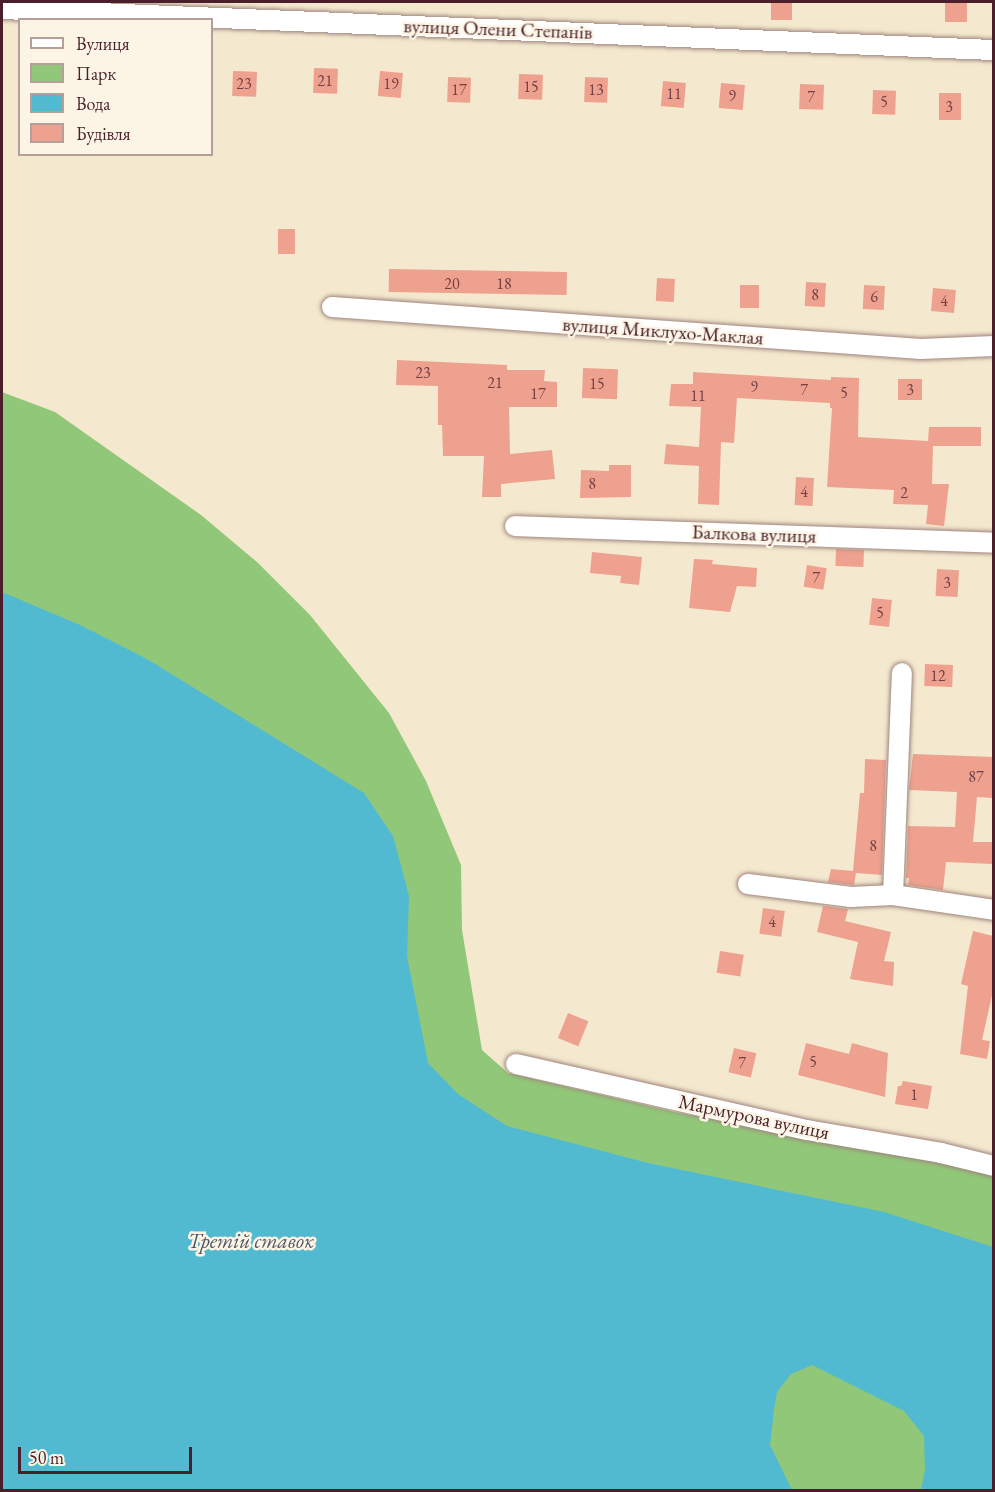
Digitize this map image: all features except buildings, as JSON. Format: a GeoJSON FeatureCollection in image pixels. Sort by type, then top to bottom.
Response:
{"type":"FeatureCollection","features":[{"type":"Feature","properties":{"kind":"street","name":"вулиця Олени Степанів"},"geometry":{"type":"LineString","coordinates":[[2,9],[140,7],[993,50]]}},
{"type":"Feature","properties":{"kind":"street","name":"вулиця Миклухо-Маклая"},"geometry":{"type":"LineString","coordinates":[[332,307],[921,349],[993,346]]}},
{"type":"Feature","properties":{"kind":"street","name":"Балкова вулиця"},"geometry":{"type":"LineString","coordinates":[[515,526],[993,543]]}},
{"type":"Feature","properties":{"kind":"street"},"geometry":{"type":"LineString","coordinates":[[893,895],[902,673]]}},
{"type":"Feature","properties":{"kind":"street"},"geometry":{"type":"LineString","coordinates":[[748,884],[851,897],[893,895],[993,910]]}},
{"type":"Feature","properties":{"kind":"street","name":"Мармурова вулиця"},"geometry":{"type":"LineString","coordinates":[[516,1064],[807,1130],[941,1153],[993,1166]]}},
{"type":"Feature","properties":{"kind":"green space","name":"Третій ставок"},"geometry":{"type":"Polygon","coordinates":[[[2,392],[55,412],[201,515],[257,562],[310,615],[389,713],[426,781],[461,865],[462,930],[482,1050],[508,1073],[674,1112],[994,1174],[993,1490],[2,1490],[2,392]]]}},
{"type":"Feature","properties":{"kind":"water","name":"Третій ставок"},"geometry":{"type":"Polygon","coordinates":[[[2,592],[80,625],[147,659],[364,793],[393,836],[409,896],[407,956],[428,1063],[458,1094],[507,1126],[648,1163],[884,1212],[993,1247],[993,1490],[921,1490],[925,1470],[924,1436],[904,1411],[812,1365],[791,1374],[777,1392],[774,1410],[770,1445],[792,1490],[2,1490],[2,592]]]}}]}
